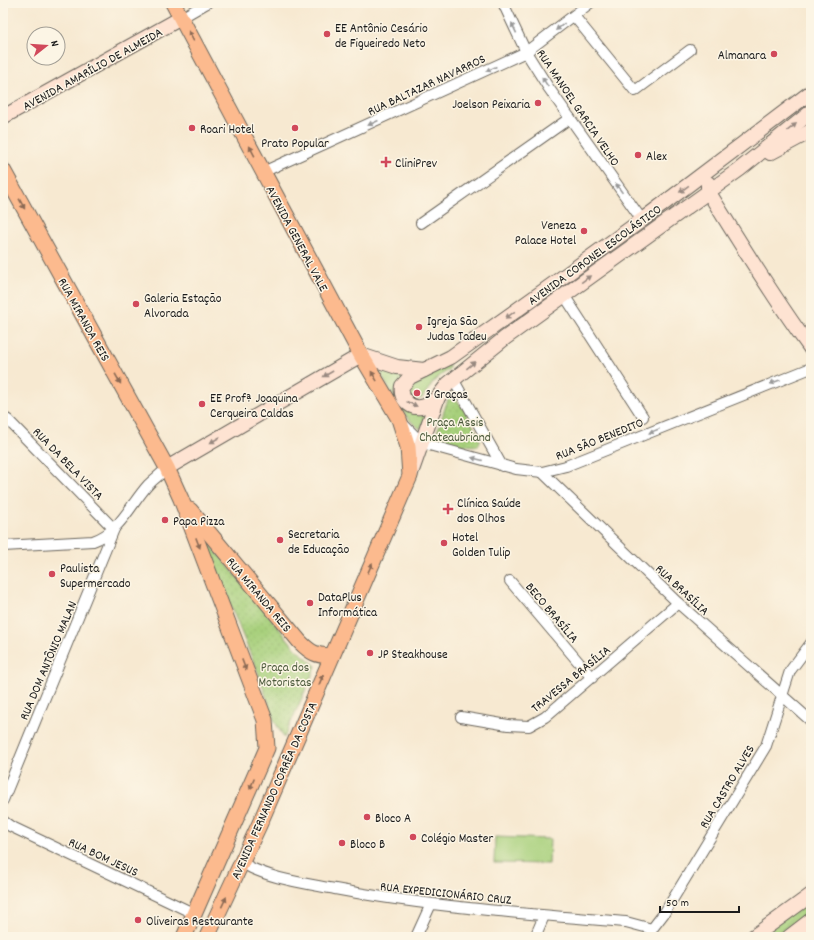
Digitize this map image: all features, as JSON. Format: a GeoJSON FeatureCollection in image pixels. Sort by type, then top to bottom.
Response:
{"type":"FeatureCollection","features":[{"type":"Feature","properties":{"kind":"main road","name":"AVENIDA GENERAL VALE"},"geometry":{"type":"LineString","coordinates":[[173,3],[361,355],[399,419],[408,447],[410,476]]}},
{"type":"Feature","properties":{"kind":"main road","name":"AVENIDA AMARÍLIO DE ALMEIDA"},"geometry":{"type":"LineString","coordinates":[[3,117],[181,18]]}},
{"type":"Feature","properties":{"kind":"main road","name":"AVENIDA CORONEL ESCOLÁSTICO"},"geometry":{"type":"LineString","coordinates":[[811,92],[642,220],[451,357],[410,377],[404,382],[402,390],[403,397],[410,405],[420,407],[430,404],[453,379],[504,338],[740,169],[811,112]]}},
{"type":"Feature","properties":{"kind":"main road","name":"AVENIDA CORONEL ESCOLÁSTICO"},"geometry":{"type":"LineString","coordinates":[[740,169],[811,131]]}},
{"type":"Feature","properties":{"kind":"main road"},"geometry":{"type":"LineString","coordinates":[[748,140],[709,180],[707,185],[708,191],[779,304],[811,349]]}},
{"type":"Feature","properties":{"kind":"main road","name":"RUA MIRANDA REIS"},"geometry":{"type":"LineString","coordinates":[[3,170],[167,468]]}},
{"type":"Feature","properties":{"kind":"main road"},"geometry":{"type":"LineString","coordinates":[[182,499],[167,468],[361,355],[397,367],[426,370]]}},
{"type":"Feature","properties":{"kind":"main road","name":"AVENIDA CORONEL ESCOLÁSTICO"},"geometry":{"type":"LineString","coordinates":[[422,443],[438,397]]}},
{"type":"Feature","properties":{"kind":"main road","name":"AVENIDA FERNANDO CORRÊA DA COSTA"},"geometry":{"type":"LineString","coordinates":[[207,937],[242,863],[410,476],[422,443]]}},
{"type":"Feature","properties":{"kind":"main road","name":"RUA MIRANDA REIS"},"geometry":{"type":"LineString","coordinates":[[182,499],[300,642],[311,652],[322,656],[332,655]]}},
{"type":"Feature","properties":{"kind":"main road","name":"AVENIDA FERNANDO CORRÊA DA COSTA"},"geometry":{"type":"LineString","coordinates":[[182,499],[265,720],[267,748],[184,937]]}},
{"type":"Feature","properties":{"kind":"main road"},"geometry":{"type":"LineString","coordinates":[[753,937],[811,895]]}},
{"type":"Feature","properties":{"kind":"main road"},"geometry":{"type":"LineString","coordinates":[[789,937],[811,920]]}},
{"type":"Feature","properties":{"kind":"street"},"geometry":{"type":"LineString","coordinates":[[181,18],[207,3]]}},
{"type":"Feature","properties":{"kind":"street","name":"RUA MANOEL GARCIA VELHO"},"geometry":{"type":"LineString","coordinates":[[503,3],[526,52],[570,118],[642,220]]}},
{"type":"Feature","properties":{"kind":"street","name":"RUA BALTAZAR NAVARROS"},"geometry":{"type":"LineString","coordinates":[[263,172],[526,52],[590,3]]}},
{"type":"Feature","properties":{"kind":"street"},"geometry":{"type":"LineString","coordinates":[[574,16],[635,91],[690,50]]}},
{"type":"Feature","properties":{"kind":"street"},"geometry":{"type":"LineString","coordinates":[[421,223],[570,118]]}},
{"type":"Feature","properties":{"kind":"street"},"geometry":{"type":"LineString","coordinates":[[564,295],[643,417]]}},
{"type":"Feature","properties":{"kind":"street","name":"RUA SÃO BENEDITO"},"geometry":{"type":"LineString","coordinates":[[399,419],[414,438],[422,443],[502,466],[542,472],[566,466],[811,368]]}},
{"type":"Feature","properties":{"kind":"street"},"geometry":{"type":"LineString","coordinates":[[453,379],[502,466]]}},
{"type":"Feature","properties":{"kind":"street","name":"RUA DA BELA VISTA"},"geometry":{"type":"LineString","coordinates":[[3,417],[8,420],[114,529]]}},
{"type":"Feature","properties":{"kind":"street"},"geometry":{"type":"LineString","coordinates":[[3,546],[93,541],[114,529],[149,485],[167,468]]}},
{"type":"Feature","properties":{"kind":"street","name":"RUA BRASÍLIA"},"geometry":{"type":"LineString","coordinates":[[542,472],[678,603],[811,721]]}},
{"type":"Feature","properties":{"kind":"street","name":"RUA DOM ANTÔNIO MALAN"},"geometry":{"type":"LineString","coordinates":[[3,800],[114,529]]}},
{"type":"Feature","properties":{"kind":"street","name":"BECO BRASÍLIA"},"geometry":{"type":"LineString","coordinates":[[510,581],[592,678]]}},
{"type":"Feature","properties":{"kind":"street","name":"TRAVESSA BRASÍLIA"},"geometry":{"type":"LineString","coordinates":[[461,717],[508,725],[529,726],[546,717],[678,603]]}},
{"type":"Feature","properties":{"kind":"street","name":"RUA CASTRO ALVES"},"geometry":{"type":"LineString","coordinates":[[651,933],[766,746],[790,671],[811,643]]}},
{"type":"Feature","properties":{"kind":"street","name":"RUA BOM JESUS"},"geometry":{"type":"LineString","coordinates":[[3,821],[10,826],[195,914]]}},
{"type":"Feature","properties":{"kind":"street","name":"RUA EXPEDICIONÁRIO CRUZ"},"geometry":{"type":"LineString","coordinates":[[242,863],[262,872],[302,883],[381,898],[544,916],[626,922],[651,933]]}},
{"type":"Feature","properties":{"kind":"street"},"geometry":{"type":"LineString","coordinates":[[416,937],[431,904]]}},
{"type":"Feature","properties":{"kind":"street"},"geometry":{"type":"LineString","coordinates":[[535,937],[544,916]]}},
{"type":"Feature","properties":{"kind":"green space"},"geometry":{"type":"Polygon","coordinates":[[[447,364],[450,368],[435,380],[422,398],[415,400],[408,395],[408,388],[411,384],[447,364]]]}},
{"type":"Feature","properties":{"kind":"green space"},"geometry":{"type":"Polygon","coordinates":[[[376,366],[408,375],[396,391],[428,408],[421,429],[408,418],[402,410],[376,366]]]}},
{"type":"Feature","properties":{"kind":"green space","name":"Praça Assis Chateaubriand"},"geometry":{"type":"Polygon","coordinates":[[[453,395],[463,408],[480,438],[478,446],[443,444],[434,441],[449,396],[453,395]]]}},
{"type":"Feature","properties":{"kind":"green space","name":"Praça dos Motoristas"},"geometry":{"type":"Polygon","coordinates":[[[210,544],[296,649],[316,666],[284,738],[274,720],[259,675],[206,546],[210,544]]]}},
{"type":"Feature","properties":{"kind":"green space"},"geometry":{"type":"Polygon","coordinates":[[[495,837],[550,839],[549,864],[494,863],[495,837]]]}},
{"type":"Feature","properties":{"kind":"green space"},"geometry":{"type":"Polygon","coordinates":[[[811,898],[811,910],[774,937],[759,937],[811,898]]]}},
{"type":"Feature","properties":{"kind":"place","name":"EE Antônio Cesário de Figueiredo Neto"},"geometry":{"type":"Point","coordinates":[327,34]}},
{"type":"Feature","properties":{"kind":"place","name":"Almanara"},"geometry":{"type":"Point","coordinates":[774,54]}},
{"type":"Feature","properties":{"kind":"place","name":"Joelson Peixaria"},"geometry":{"type":"Point","coordinates":[538,103]}},
{"type":"Feature","properties":{"kind":"place","name":"Roari Hotel"},"geometry":{"type":"Point","coordinates":[192,128]}},
{"type":"Feature","properties":{"kind":"place","name":"Prato Popular"},"geometry":{"type":"Point","coordinates":[295,128]}},
{"type":"Feature","properties":{"kind":"place","name":"Alex"},"geometry":{"type":"Point","coordinates":[638,155]}},
{"type":"Feature","properties":{"kind":"place","name":"CliniPrev"},"geometry":{"type":"Point","coordinates":[386,162]}},
{"type":"Feature","properties":{"kind":"place","name":"Veneza Palace Hotel"},"geometry":{"type":"Point","coordinates":[584,231]}},
{"type":"Feature","properties":{"kind":"place","name":"Galeria Estação Alvorada"},"geometry":{"type":"Point","coordinates":[136,304]}},
{"type":"Feature","properties":{"kind":"place","name":"Igreja São Judas Tadeu"},"geometry":{"type":"Point","coordinates":[419,327]}},
{"type":"Feature","properties":{"kind":"place","name":"3 Graças"},"geometry":{"type":"Point","coordinates":[417,393]}},
{"type":"Feature","properties":{"kind":"place","name":"EE Profª Joaquina Cerqueira Caldas"},"geometry":{"type":"Point","coordinates":[202,404]}},
{"type":"Feature","properties":{"kind":"place","name":"Clínica Saúde dos Olhos"},"geometry":{"type":"Point","coordinates":[448,509]}},
{"type":"Feature","properties":{"kind":"place","name":"Papa Pizza"},"geometry":{"type":"Point","coordinates":[165,520]}},
{"type":"Feature","properties":{"kind":"place","name":"Secretaria de Educação"},"geometry":{"type":"Point","coordinates":[280,540]}},
{"type":"Feature","properties":{"kind":"place","name":"Hotel Golden Tulip"},"geometry":{"type":"Point","coordinates":[444,543]}},
{"type":"Feature","properties":{"kind":"place","name":"Paulista Supermercado"},"geometry":{"type":"Point","coordinates":[52,574]}},
{"type":"Feature","properties":{"kind":"place","name":"DataPlus Informática"},"geometry":{"type":"Point","coordinates":[310,603]}},
{"type":"Feature","properties":{"kind":"place","name":"JP Steakhouse"},"geometry":{"type":"Point","coordinates":[370,653]}},
{"type":"Feature","properties":{"kind":"place","name":"Bloco A"},"geometry":{"type":"Point","coordinates":[367,817]}},
{"type":"Feature","properties":{"kind":"place","name":"Colégio Master"},"geometry":{"type":"Point","coordinates":[413,837]}},
{"type":"Feature","properties":{"kind":"place","name":"Bloco B"},"geometry":{"type":"Point","coordinates":[342,843]}},
{"type":"Feature","properties":{"kind":"place","name":"Oliveiras Restaurante"},"geometry":{"type":"Point","coordinates":[138,920]}}]}
